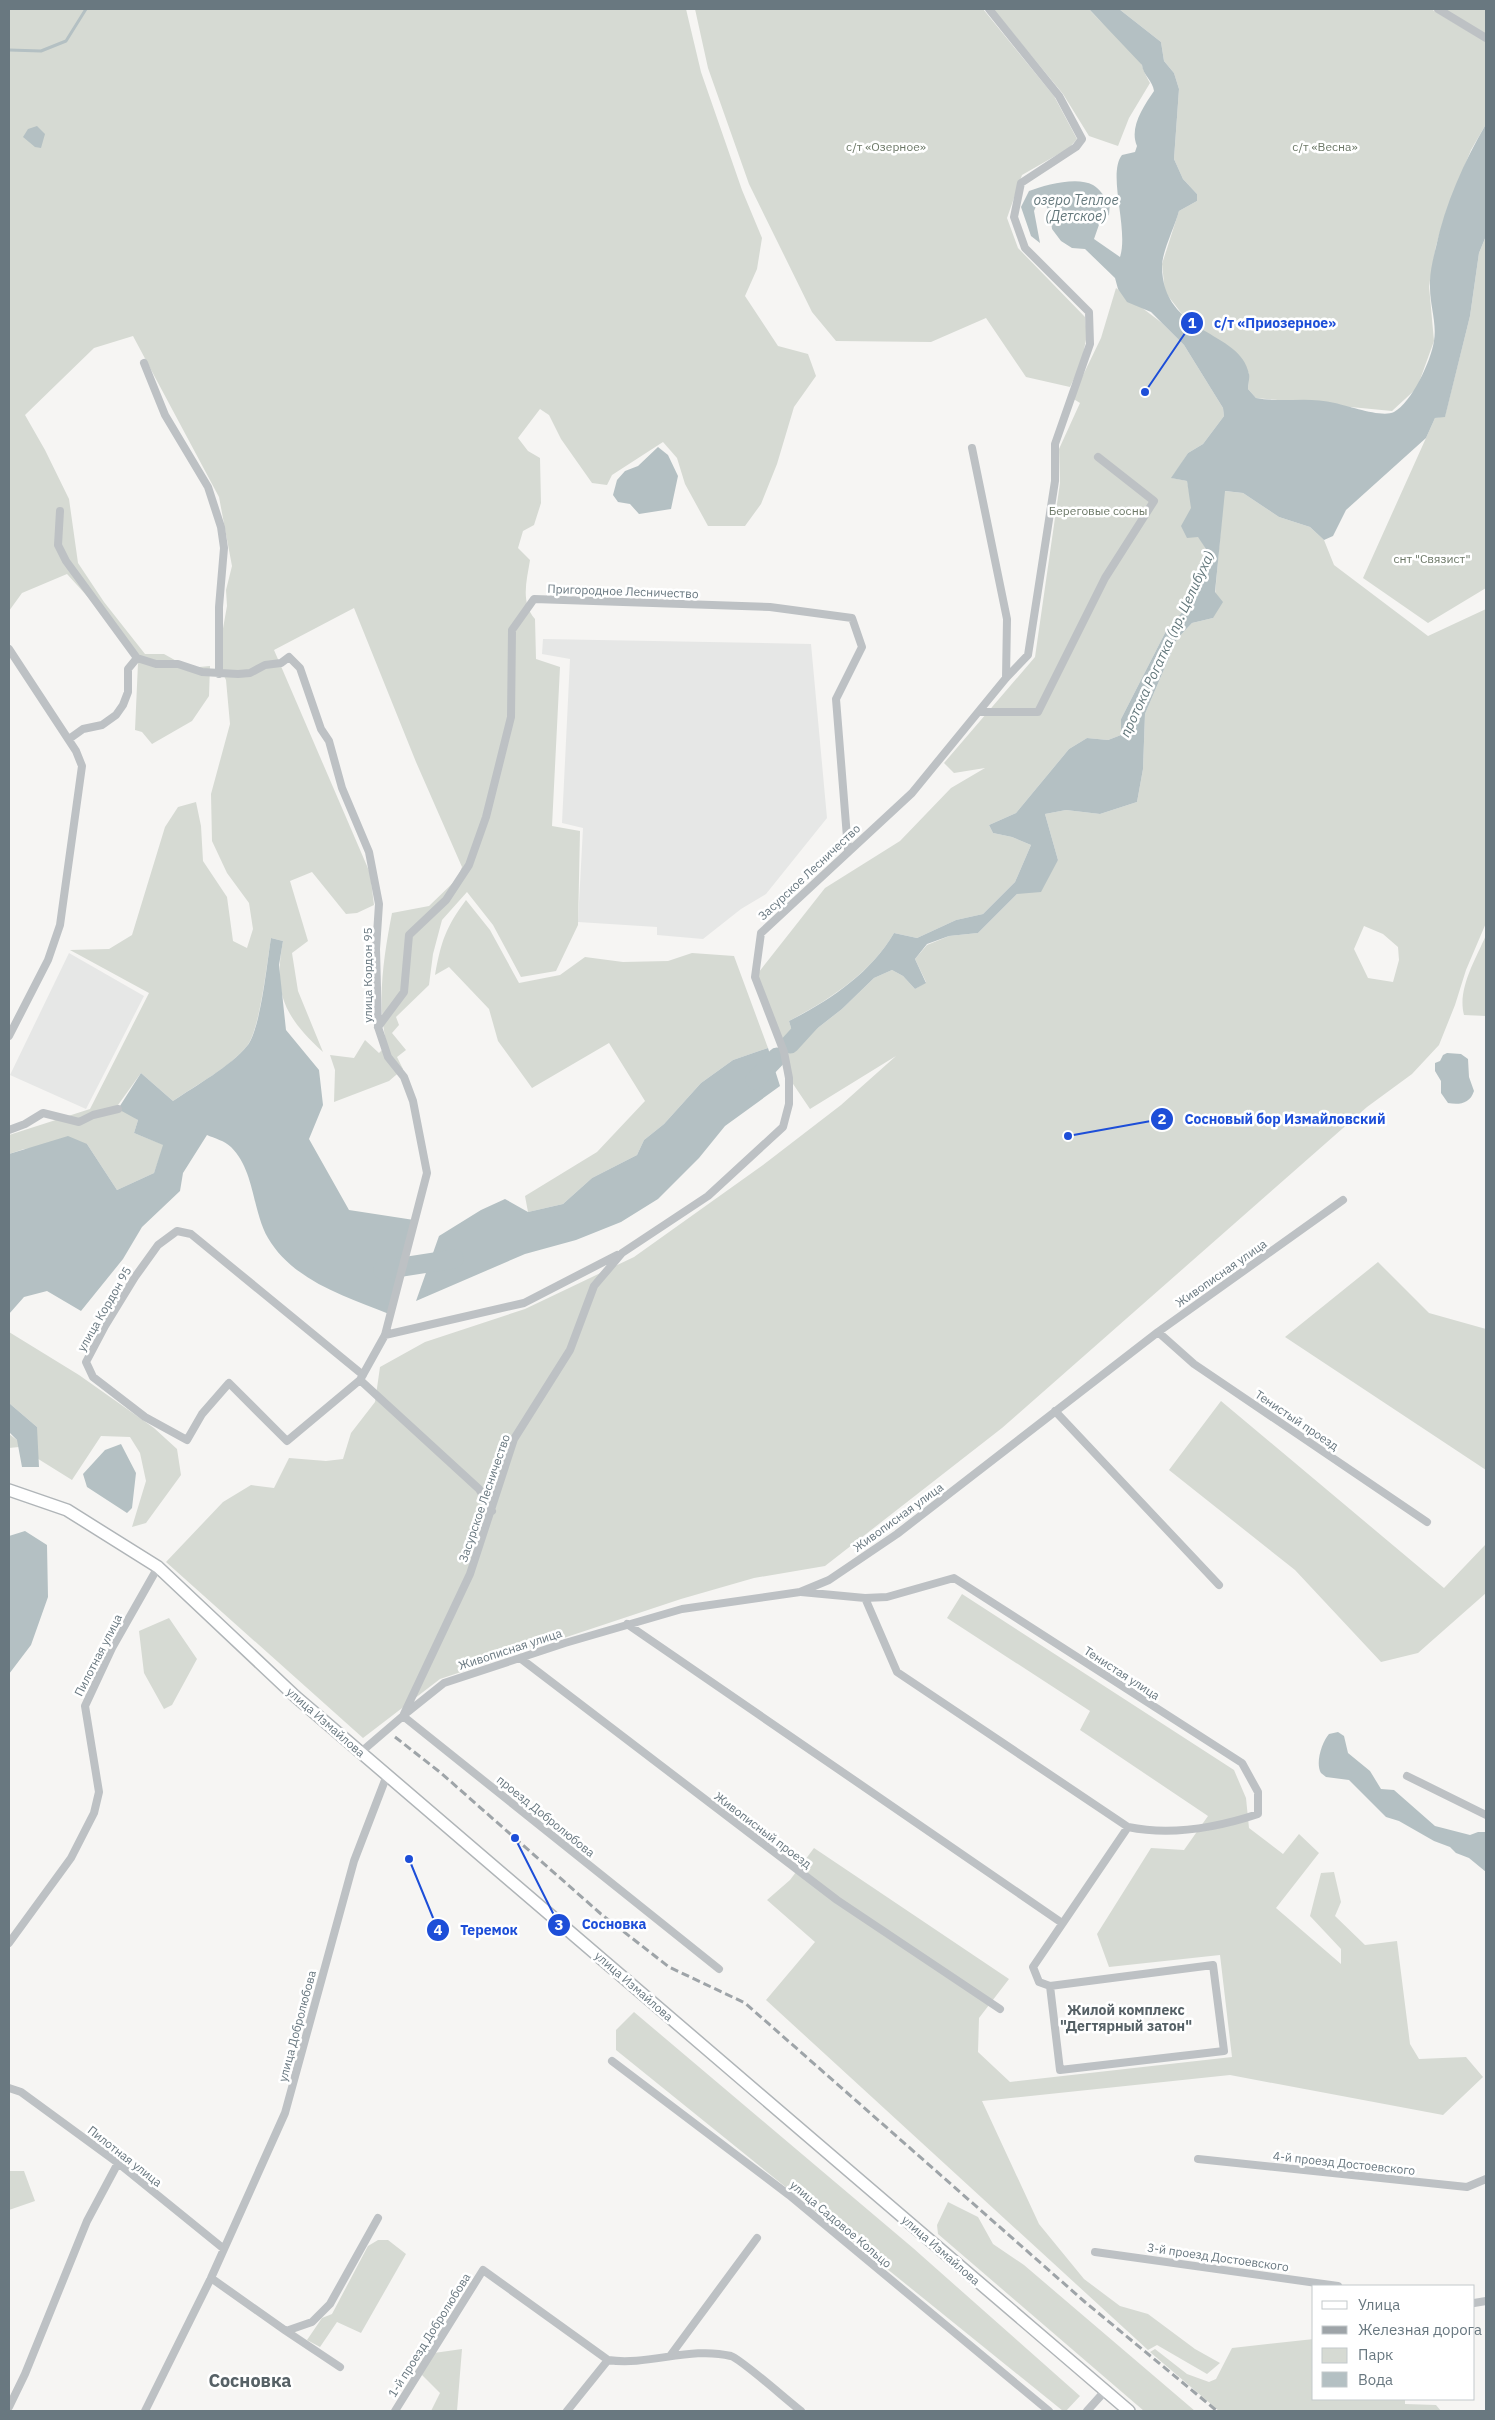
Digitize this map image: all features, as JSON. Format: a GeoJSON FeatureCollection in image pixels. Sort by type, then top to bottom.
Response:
{"type":"FeatureCollection","features":[{"type":"Feature","properties":{"kind":"main road","name":"улица Измайлова"},"geometry":{"type":"LineString","coordinates":[[9,1490],[67,1510],[158,1567],[296,1697],[1129,2411]]}},
{"type":"Feature","properties":{"kind":"street","name":"Засурское Лесничество"},"geometry":{"type":"LineString","coordinates":[[403,1716],[470,1574],[514,1439],[570,1350],[594,1286],[622,1253],[708,1196],[783,1127],[789,1104],[788,1078],[784,1052],[756,977],[761,932],[912,793],[1006,678],[1028,655],[1055,481],[1055,444],[1090,344],[1089,312],[1025,248],[1014,217],[1021,183],[1076,147],[1082,139],[1058,96],[989,9]]}},
{"type":"Feature","properties":{"kind":"street"},"geometry":{"type":"LineString","coordinates":[[1438,9],[1486,38]]}},
{"type":"Feature","properties":{"kind":"street"},"geometry":{"type":"LineString","coordinates":[[60,512],[58,545],[66,561],[137,658],[156,664],[178,664],[202,672],[219,674],[219,607],[224,548],[221,527],[208,487],[165,415],[144,363]]}},
{"type":"Feature","properties":{"kind":"street"},"geometry":{"type":"LineString","coordinates":[[972,448],[1006,619],[1006,678]]}},
{"type":"Feature","properties":{"kind":"street"},"geometry":{"type":"LineString","coordinates":[[979,712],[1038,712],[1105,578],[1154,501],[1098,457]]}},
{"type":"Feature","properties":{"kind":"street","name":"Пригородное Лесничество"},"geometry":{"type":"LineString","coordinates":[[378,1027],[404,992],[409,935],[446,900],[469,865],[486,817],[511,717],[512,630],[534,600],[770,607],[852,618],[862,647],[836,699],[848,850]]}},
{"type":"Feature","properties":{"kind":"street"},"geometry":{"type":"LineString","coordinates":[[9,649],[69,739],[82,766],[60,926],[48,960],[9,1036]]}},
{"type":"Feature","properties":{"kind":"street","name":"улица Кордон 95"},"geometry":{"type":"LineString","coordinates":[[219,674],[250,673],[265,665],[281,663],[289,657],[300,668],[321,729],[329,741],[342,788],[369,852],[376,880],[379,904],[376,949],[378,1027],[388,1057],[404,1077],[413,1100],[427,1173],[385,1335],[361,1377],[287,1441],[229,1383],[202,1414],[187,1440],[145,1417],[93,1377],[86,1362],[105,1326],[158,1245],[176,1231],[191,1234],[361,1377],[479,1489],[492,1511]]}},
{"type":"Feature","properties":{"kind":"street"},"geometry":{"type":"LineString","coordinates":[[69,739],[83,729],[102,725],[116,715],[123,705],[128,692],[128,669],[137,658]]}},
{"type":"Feature","properties":{"kind":"street"},"geometry":{"type":"LineString","coordinates":[[9,1130],[25,1124],[44,1113],[79,1122],[93,1115],[118,1109]]}},
{"type":"Feature","properties":{"kind":"street","name":"Живописная улица"},"geometry":{"type":"LineString","coordinates":[[403,1716],[444,1683],[520,1658],[627,1624],[682,1609],[800,1592],[829,1580],[897,1534],[1158,1332],[1343,1200]]}},
{"type":"Feature","properties":{"kind":"street"},"geometry":{"type":"LineString","coordinates":[[385,1335],[524,1303],[622,1253]]}},
{"type":"Feature","properties":{"kind":"street","name":"Тенистый проезд"},"geometry":{"type":"LineString","coordinates":[[1158,1332],[1194,1364],[1427,1522]]}},
{"type":"Feature","properties":{"kind":"street"},"geometry":{"type":"LineString","coordinates":[[1055,1411],[1220,1585]]}},
{"type":"Feature","properties":{"kind":"street","name":"Пилотная улица"},"geometry":{"type":"LineString","coordinates":[[9,1943],[71,1858],[94,1813],[99,1792],[85,1706],[112,1648],[158,1567]]}},
{"type":"Feature","properties":{"kind":"street","name":"Тенистая улица"},"geometry":{"type":"LineString","coordinates":[[800,1592],[865,1598],[887,1596],[954,1578],[1242,1763],[1258,1792],[1258,1814],[1235,1822],[1181,1832],[1128,1827]]}},
{"type":"Feature","properties":{"kind":"street"},"geometry":{"type":"LineString","coordinates":[[865,1598],[897,1672],[1128,1827],[1033,1967],[1039,1982],[1050,1986],[1213,1965],[1224,2051],[1060,2070],[1050,1986]]}},
{"type":"Feature","properties":{"kind":"street"},"geometry":{"type":"LineString","coordinates":[[627,1624],[1062,1923]]}},
{"type":"Feature","properties":{"kind":"street","name":"Живописный проезд"},"geometry":{"type":"LineString","coordinates":[[520,1658],[837,1900],[1000,2009]]}},
{"type":"Feature","properties":{"kind":"street"},"geometry":{"type":"LineString","coordinates":[[360,1752],[403,1716]]}},
{"type":"Feature","properties":{"kind":"street","name":"проезд Добролюбова"},"geometry":{"type":"LineString","coordinates":[[403,1716],[719,1969]]}},
{"type":"Feature","properties":{"kind":"street","name":"улица Добролюбова"},"geometry":{"type":"LineString","coordinates":[[145,2411],[211,2278],[285,2113],[354,1861],[387,1774]]}},
{"type":"Feature","properties":{"kind":"street"},"geometry":{"type":"LineString","coordinates":[[1407,1776],[1486,1815]]}},
{"type":"Feature","properties":{"kind":"street","name":"улица Садовое Кольцо"},"geometry":{"type":"LineString","coordinates":[[612,2061],[789,2195],[1049,2411]]}},
{"type":"Feature","properties":{"kind":"street","name":"Пилотная улица"},"geometry":{"type":"LineString","coordinates":[[9,2088],[21,2092],[118,2163],[224,2249]]}},
{"type":"Feature","properties":{"kind":"street","name":"4-й проезд Достоевского"},"geometry":{"type":"LineString","coordinates":[[1198,2160],[1467,2187],[1486,2179]]}},
{"type":"Feature","properties":{"kind":"street"},"geometry":{"type":"LineString","coordinates":[[9,2407],[26,2374],[87,2221],[118,2163]]}},
{"type":"Feature","properties":{"kind":"street"},"geometry":{"type":"LineString","coordinates":[[286,2332],[312,2322],[330,2304],[378,2218]]}},
{"type":"Feature","properties":{"kind":"street"},"geometry":{"type":"LineString","coordinates":[[670,2356],[757,2238]]}},
{"type":"Feature","properties":{"kind":"street","name":"3-й проезд Достоевского"},"geometry":{"type":"LineString","coordinates":[[1095,2252],[1331,2285]]}},
{"type":"Feature","properties":{"kind":"street","name":"1-й проезд Добролюбова"},"geometry":{"type":"LineString","coordinates":[[395,2411],[483,2270],[608,2360]]}},
{"type":"Feature","properties":{"kind":"street"},"geometry":{"type":"LineString","coordinates":[[211,2278],[286,2332],[340,2367]]}},
{"type":"Feature","properties":{"kind":"street"},"geometry":{"type":"LineString","coordinates":[[567,2411],[608,2360],[626,2363],[670,2356],[700,2354],[732,2356],[800,2411]]}},
{"type":"Feature","properties":{"kind":"street"},"geometry":{"type":"LineString","coordinates":[[1087,2411],[1105,2391]]}},
{"type":"Feature","properties":{"kind":"shaded area"},"geometry":{"type":"Polygon","coordinates":[[[543,639],[811,644],[827,818],[766,894],[741,909],[703,939],[657,935],[657,927],[578,922],[583,828],[562,823],[570,659],[542,654],[543,639]]]}},
{"type":"Feature","properties":{"kind":"shaded area"},"geometry":{"type":"Polygon","coordinates":[[[69,953],[144,996],[86,1109],[10,1075],[69,953]]]}},
{"type":"Feature","properties":{"kind":"green space"},"geometry":{"type":"Polygon","coordinates":[[[9,9],[686,9],[701,72],[742,190],[762,238],[757,269],[745,296],[778,346],[808,354],[816,376],[794,407],[777,464],[761,504],[745,526],[708,526],[685,484],[677,458],[663,442],[612,475],[607,485],[592,483],[561,439],[549,415],[540,409],[518,438],[528,451],[540,458],[541,503],[534,525],[523,531],[518,548],[530,560],[526,583],[526,598],[530,612],[535,619],[536,659],[560,667],[552,826],[580,831],[578,925],[556,971],[521,977],[493,925],[467,892],[442,920],[433,954],[429,985],[396,1017],[399,1025],[392,1033],[406,1050],[397,1057],[403,1069],[389,1081],[334,1102],[335,1070],[330,1055],[354,1058],[365,1040],[379,1053],[387,1045],[382,1013],[382,979],[392,913],[429,906],[457,879],[462,867],[416,762],[354,608],[274,650],[370,873],[374,905],[357,913],[346,914],[312,872],[290,881],[308,941],[292,953],[298,991],[323,1052],[299,1027],[285,1003],[281,990],[280,976],[283,941],[271,938],[256,1026],[252,1038],[240,1054],[222,1069],[173,1101],[141,1073],[118,1105],[138,1120],[134,1133],[164,1145],[154,1173],[117,1190],[87,1144],[24,1149],[9,1154],[9,1135],[90,1109],[149,993],[70,950],[109,949],[132,935],[165,827],[178,807],[196,802],[201,826],[203,861],[227,897],[233,941],[247,948],[253,929],[249,903],[227,873],[212,841],[211,794],[230,724],[226,680],[217,662],[227,606],[226,590],[232,566],[219,497],[133,336],[94,348],[25,415],[69,499],[78,563],[104,602],[145,654],[164,654],[189,668],[210,666],[209,696],[192,721],[152,744],[142,732],[135,730],[138,663],[107,618],[67,574],[22,593],[9,611],[9,9]]]}},
{"type":"Feature","properties":{"kind":"green space","name":"с/т «Озерное»"},"geometry":{"type":"Polygon","coordinates":[[[695,9],[983,9],[1054,96],[1077,139],[1069,148],[1022,175],[1007,218],[1018,248],[1085,317],[1087,335],[1081,364],[1070,387],[1026,377],[986,318],[931,342],[836,341],[812,312],[749,184],[708,68],[695,9]]]}},
{"type":"Feature","properties":{"kind":"green space"},"geometry":{"type":"Polygon","coordinates":[[[993,9],[1089,9],[1126,44],[1142,65],[1150,83],[1129,118],[1118,146],[1089,136],[1063,94],[993,9]]]}},
{"type":"Feature","properties":{"kind":"green space","name":"с/т «Весна»"},"geometry":{"type":"Polygon","coordinates":[[[1119,9],[1431,9],[1486,42],[1486,124],[1471,150],[1446,212],[1436,246],[1429,286],[1434,341],[1417,388],[1392,411],[1256,398],[1248,389],[1249,373],[1204,331],[1182,314],[1165,292],[1162,264],[1179,211],[1197,201],[1197,194],[1183,179],[1174,159],[1179,89],[1174,73],[1164,61],[1161,42],[1119,9]]]}},
{"type":"Feature","properties":{"kind":"green space"},"geometry":{"type":"Polygon","coordinates":[[[1444,9],[1486,9],[1486,34],[1444,9]]]}},
{"type":"Feature","properties":{"kind":"green space","name":"снт \"Связист\""},"geometry":{"type":"Polygon","coordinates":[[[1486,236],[1486,588],[1428,623],[1363,578],[1435,418],[1445,416],[1470,316],[1479,253],[1486,236]]]}},
{"type":"Feature","properties":{"kind":"green space","name":"Береговые сосны"},"geometry":{"type":"Polygon","coordinates":[[[1116,288],[1162,323],[1184,345],[1223,408],[1224,416],[1203,444],[1188,453],[1172,478],[1187,481],[1198,536],[1208,551],[1184,610],[1166,631],[1121,719],[1121,735],[1108,740],[1087,738],[1069,749],[1016,813],[989,825],[993,833],[1012,837],[1031,845],[1015,882],[983,914],[956,920],[917,938],[894,933],[874,961],[848,984],[819,1004],[789,1021],[796,1045],[842,1009],[874,978],[892,970],[903,976],[915,989],[926,982],[915,959],[927,945],[949,936],[978,933],[1017,894],[1058,860],[1045,814],[1066,810],[1100,814],[1137,802],[1143,769],[1145,714],[1177,639],[1192,623],[1213,618],[1224,491],[1243,493],[1279,517],[1310,527],[1324,540],[1334,565],[1428,636],[1486,609],[1486,923],[1466,970],[1455,1005],[1439,1045],[1412,1074],[1367,1107],[1002,1428],[825,1566],[754,1578],[681,1599],[440,1679],[363,1738],[166,1562],[223,1502],[251,1485],[274,1488],[289,1458],[326,1461],[343,1459],[351,1433],[375,1402],[380,1367],[425,1342],[525,1309],[634,1257],[763,1165],[841,1105],[896,1056],[810,1109],[789,1078],[784,1052],[755,977],[825,888],[900,841],[951,788],[985,768],[954,773],[944,763],[1035,657],[1060,483],[1059,449],[1080,403],[1072,398],[1101,338],[1116,288]],[[1364,926],[1354,949],[1368,978],[1393,982],[1399,960],[1398,947],[1383,934],[1364,926]]]}},
{"type":"Feature","properties":{"kind":"green space"},"geometry":{"type":"Polygon","coordinates":[[[466,900],[490,930],[519,983],[560,975],[585,957],[623,962],[668,961],[692,953],[734,956],[768,1048],[733,1060],[701,1083],[664,1124],[644,1140],[637,1155],[592,1178],[563,1204],[528,1212],[525,1196],[597,1152],[645,1101],[609,1043],[532,1088],[498,1041],[489,1009],[449,967],[435,975],[445,935],[466,900]]]}},
{"type":"Feature","properties":{"kind":"green space"},"geometry":{"type":"Polygon","coordinates":[[[1486,935],[1486,1016],[1464,1015],[1463,995],[1465,985],[1486,935]]]}},
{"type":"Feature","properties":{"kind":"green space"},"geometry":{"type":"Polygon","coordinates":[[[1378,1262],[1429,1313],[1486,1329],[1486,1470],[1285,1337],[1378,1262]]]}},
{"type":"Feature","properties":{"kind":"green space"},"geometry":{"type":"Polygon","coordinates":[[[9,1332],[79,1375],[154,1428],[177,1449],[181,1475],[146,1523],[132,1527],[146,1481],[140,1453],[130,1437],[101,1436],[72,1480],[19,1447],[9,1448],[9,1434],[17,1440],[37,1427],[9,1403],[9,1332]]]}},
{"type":"Feature","properties":{"kind":"green space"},"geometry":{"type":"Polygon","coordinates":[[[1221,1401],[1444,1588],[1486,1544],[1486,1593],[1418,1653],[1381,1662],[1295,1570],[1169,1470],[1221,1401]]]}},
{"type":"Feature","properties":{"kind":"green space"},"geometry":{"type":"Polygon","coordinates":[[[962,1594],[1234,1770],[1246,1798],[1249,1828],[1283,1854],[1299,1834],[1319,1853],[1276,1908],[1341,1964],[1341,1949],[1310,1916],[1321,1873],[1334,1872],[1341,1902],[1335,1916],[1365,1945],[1397,1941],[1410,2044],[1419,2059],[1466,2057],[1483,2077],[1443,2115],[1230,2075],[982,2101],[1039,2224],[1084,2279],[1120,2306],[1148,2314],[1195,2349],[1220,2363],[1207,2374],[1157,2345],[1148,2350],[766,2000],[815,1942],[767,1900],[790,1880],[814,1848],[1009,1979],[979,2018],[978,2052],[1010,2082],[1232,2057],[1220,1955],[1109,1967],[1097,1934],[1151,1848],[1184,1850],[1208,1816],[1080,1730],[1090,1711],[947,1618],[962,1594]]]}},
{"type":"Feature","properties":{"kind":"green space"},"geometry":{"type":"Polygon","coordinates":[[[169,1618],[197,1659],[172,1705],[164,1709],[144,1673],[139,1631],[169,1618]]]}},
{"type":"Feature","properties":{"kind":"green space"},"geometry":{"type":"Polygon","coordinates":[[[634,2012],[913,2248],[1080,2396],[1066,2411],[1063,2411],[616,2050],[616,2030],[634,2012]]]}},
{"type":"Feature","properties":{"kind":"green space"},"geometry":{"type":"Polygon","coordinates":[[[9,2171],[24,2171],[35,2201],[9,2210],[9,2171]]]}},
{"type":"Feature","properties":{"kind":"green space"},"geometry":{"type":"Polygon","coordinates":[[[948,2202],[978,2217],[993,2244],[1024,2265],[1195,2411],[1144,2411],[938,2234],[937,2225],[948,2202]]]}},
{"type":"Feature","properties":{"kind":"green space"},"geometry":{"type":"Polygon","coordinates":[[[378,2240],[388,2240],[406,2254],[361,2333],[337,2322],[320,2347],[307,2340],[322,2318],[332,2314],[368,2246],[378,2240]]]}},
{"type":"Feature","properties":{"kind":"green space"},"geometry":{"type":"Polygon","coordinates":[[[1312,2339],[1312,2400],[1405,2400],[1405,2404],[1436,2405],[1441,2411],[1219,2411],[1150,2352],[1155,2349],[1187,2374],[1209,2382],[1216,2379],[1232,2348],[1312,2339]]]}},
{"type":"Feature","properties":{"kind":"green space"},"geometry":{"type":"Polygon","coordinates":[[[462,2349],[457,2411],[431,2411],[440,2393],[421,2374],[434,2353],[462,2349]]]}},
{"type":"Feature","properties":{"kind":"water","name":"озеро Теплое (Детское)"},"geometry":{"type":"Polygon","coordinates":[[[1089,9],[1119,9],[1161,42],[1164,61],[1174,73],[1179,89],[1174,159],[1183,179],[1197,194],[1197,201],[1179,211],[1166,246],[1162,266],[1165,289],[1174,306],[1187,319],[1232,348],[1243,360],[1249,374],[1248,389],[1256,398],[1325,401],[1382,414],[1394,412],[1407,400],[1425,370],[1434,341],[1435,328],[1430,294],[1430,278],[1440,231],[1456,184],[1486,124],[1486,236],[1479,253],[1470,316],[1445,417],[1435,418],[1426,438],[1346,510],[1333,536],[1324,540],[1310,527],[1279,517],[1243,493],[1225,491],[1215,592],[1223,602],[1213,618],[1192,623],[1177,639],[1145,714],[1143,769],[1137,802],[1100,814],[1066,810],[1045,814],[1058,860],[1041,892],[1017,894],[978,933],[949,936],[927,944],[915,959],[926,983],[915,989],[903,976],[892,970],[874,978],[842,1009],[796,1045],[789,1021],[834,995],[848,984],[874,961],[894,933],[917,938],[956,920],[983,914],[1015,882],[1031,845],[1012,837],[993,833],[989,825],[1016,813],[1069,749],[1087,738],[1108,740],[1121,735],[1121,719],[1166,631],[1184,610],[1208,552],[1198,537],[1187,538],[1181,526],[1191,508],[1187,481],[1171,478],[1188,453],[1203,444],[1224,416],[1223,408],[1184,345],[1151,312],[1127,302],[1118,289],[1115,278],[1085,249],[1072,248],[1061,241],[1052,229],[1050,213],[1044,202],[1037,204],[1034,211],[1040,243],[1031,236],[1021,207],[1029,191],[1070,181],[1086,182],[1093,185],[1110,201],[1109,215],[1101,219],[1094,239],[1120,257],[1122,232],[1117,188],[1118,164],[1122,155],[1135,152],[1137,146],[1135,132],[1138,118],[1154,91],[1142,65],[1089,9]]]}},
{"type":"Feature","properties":{"kind":"water"},"geometry":{"type":"Polygon","coordinates":[[[37,126],[45,134],[41,148],[35,147],[23,137],[28,129],[37,126]]]}},
{"type":"Feature","properties":{"kind":"water"},"geometry":{"type":"Polygon","coordinates":[[[658,447],[668,455],[678,476],[671,509],[639,514],[630,504],[618,502],[613,495],[617,480],[625,471],[638,466],[658,447]]]}},
{"type":"Feature","properties":{"kind":"water"},"geometry":{"type":"Polygon","coordinates":[[[271,938],[283,941],[279,965],[286,1030],[319,1070],[323,1105],[309,1139],[349,1210],[414,1220],[389,1314],[322,1286],[292,1266],[268,1238],[245,1167],[239,1157],[229,1145],[207,1135],[183,1173],[180,1191],[142,1227],[123,1259],[81,1311],[47,1291],[24,1297],[9,1314],[9,1154],[68,1136],[87,1144],[117,1190],[154,1173],[163,1145],[134,1133],[138,1120],[118,1109],[141,1073],[173,1101],[232,1061],[247,1046],[252,1037],[260,1011],[271,938]]]}},
{"type":"Feature","properties":{"kind":"water"},"geometry":{"type":"Polygon","coordinates":[[[768,1048],[780,1086],[725,1126],[699,1158],[658,1199],[621,1222],[576,1240],[525,1254],[416,1301],[439,1236],[481,1210],[505,1199],[528,1212],[563,1204],[592,1178],[637,1155],[644,1140],[664,1124],[701,1083],[733,1060],[768,1048]]]}},
{"type":"Feature","properties":{"kind":"water"},"geometry":{"type":"Polygon","coordinates":[[[1447,1053],[1461,1054],[1468,1059],[1469,1077],[1474,1091],[1470,1099],[1464,1103],[1448,1103],[1441,1093],[1441,1081],[1435,1071],[1435,1063],[1440,1061],[1443,1055],[1447,1053]]]}},
{"type":"Feature","properties":{"kind":"water"},"geometry":{"type":"Polygon","coordinates":[[[9,1403],[37,1427],[39,1467],[22,1467],[17,1440],[9,1432],[9,1403]]]}},
{"type":"Feature","properties":{"kind":"water"},"geometry":{"type":"Polygon","coordinates":[[[121,1444],[136,1473],[132,1508],[127,1513],[87,1487],[83,1474],[105,1450],[121,1444]]]}},
{"type":"Feature","properties":{"kind":"water"},"geometry":{"type":"Polygon","coordinates":[[[25,1531],[47,1545],[48,1597],[31,1645],[9,1674],[9,1536],[25,1531]]]}},
{"type":"Feature","properties":{"kind":"water"},"geometry":{"type":"Polygon","coordinates":[[[1338,1732],[1344,1736],[1348,1753],[1370,1771],[1381,1789],[1394,1790],[1435,1826],[1470,1835],[1486,1832],[1486,1872],[1469,1858],[1456,1853],[1450,1847],[1434,1841],[1399,1821],[1386,1817],[1349,1780],[1326,1777],[1321,1773],[1319,1758],[1322,1747],[1329,1734],[1338,1732]]]}},
{"type":"Feature","properties":{"kind":"waterway"},"geometry":{"type":"LineString","coordinates":[[9,50],[41,51],[66,41],[86,9]]}},
{"type":"Feature","properties":{"kind":"waterway","name":"протока Рогатка (пр. Целибуха)"},"geometry":{"type":"LineString","coordinates":[[790,1044],[811,1021]]}},
{"type":"Feature","properties":{"kind":"waterway"},"geometry":{"type":"LineString","coordinates":[[755,1080],[777,1057]]}},
{"type":"Feature","properties":{"kind":"waterway"},"geometry":{"type":"LineString","coordinates":[[383,1270],[454,1259]]}},
{"type":"Feature","properties":{"kind":"railway"},"geometry":{"type":"LineString","coordinates":[[395,1737],[441,1773],[601,1914],[669,1967],[745,2003],[1085,2302],[1217,2411]]}},
{"type":"Feature","properties":{"kind":"place","name":"с/т «Приозерное»"},"geometry":{"type":"Point","coordinates":[1145,392]}},
{"type":"Feature","properties":{"kind":"place","name":"Сосновый бор Измайловский"},"geometry":{"type":"Point","coordinates":[1068,1136]}},
{"type":"Feature","properties":{"kind":"place","name":"Сосновка"},"geometry":{"type":"Point","coordinates":[515,1838]}},
{"type":"Feature","properties":{"kind":"place","name":"Теремок"},"geometry":{"type":"Point","coordinates":[409,1859]}},
{"type":"Feature","properties":{"kind":"district","name":"Жилой комплекс \"Дегтярный затон\""},"geometry":{"type":"Point","coordinates":[1126,2018]}},
{"type":"Feature","properties":{"kind":"district","name":"Сосновка"},"geometry":{"type":"Point","coordinates":[250,2380]}}]}
